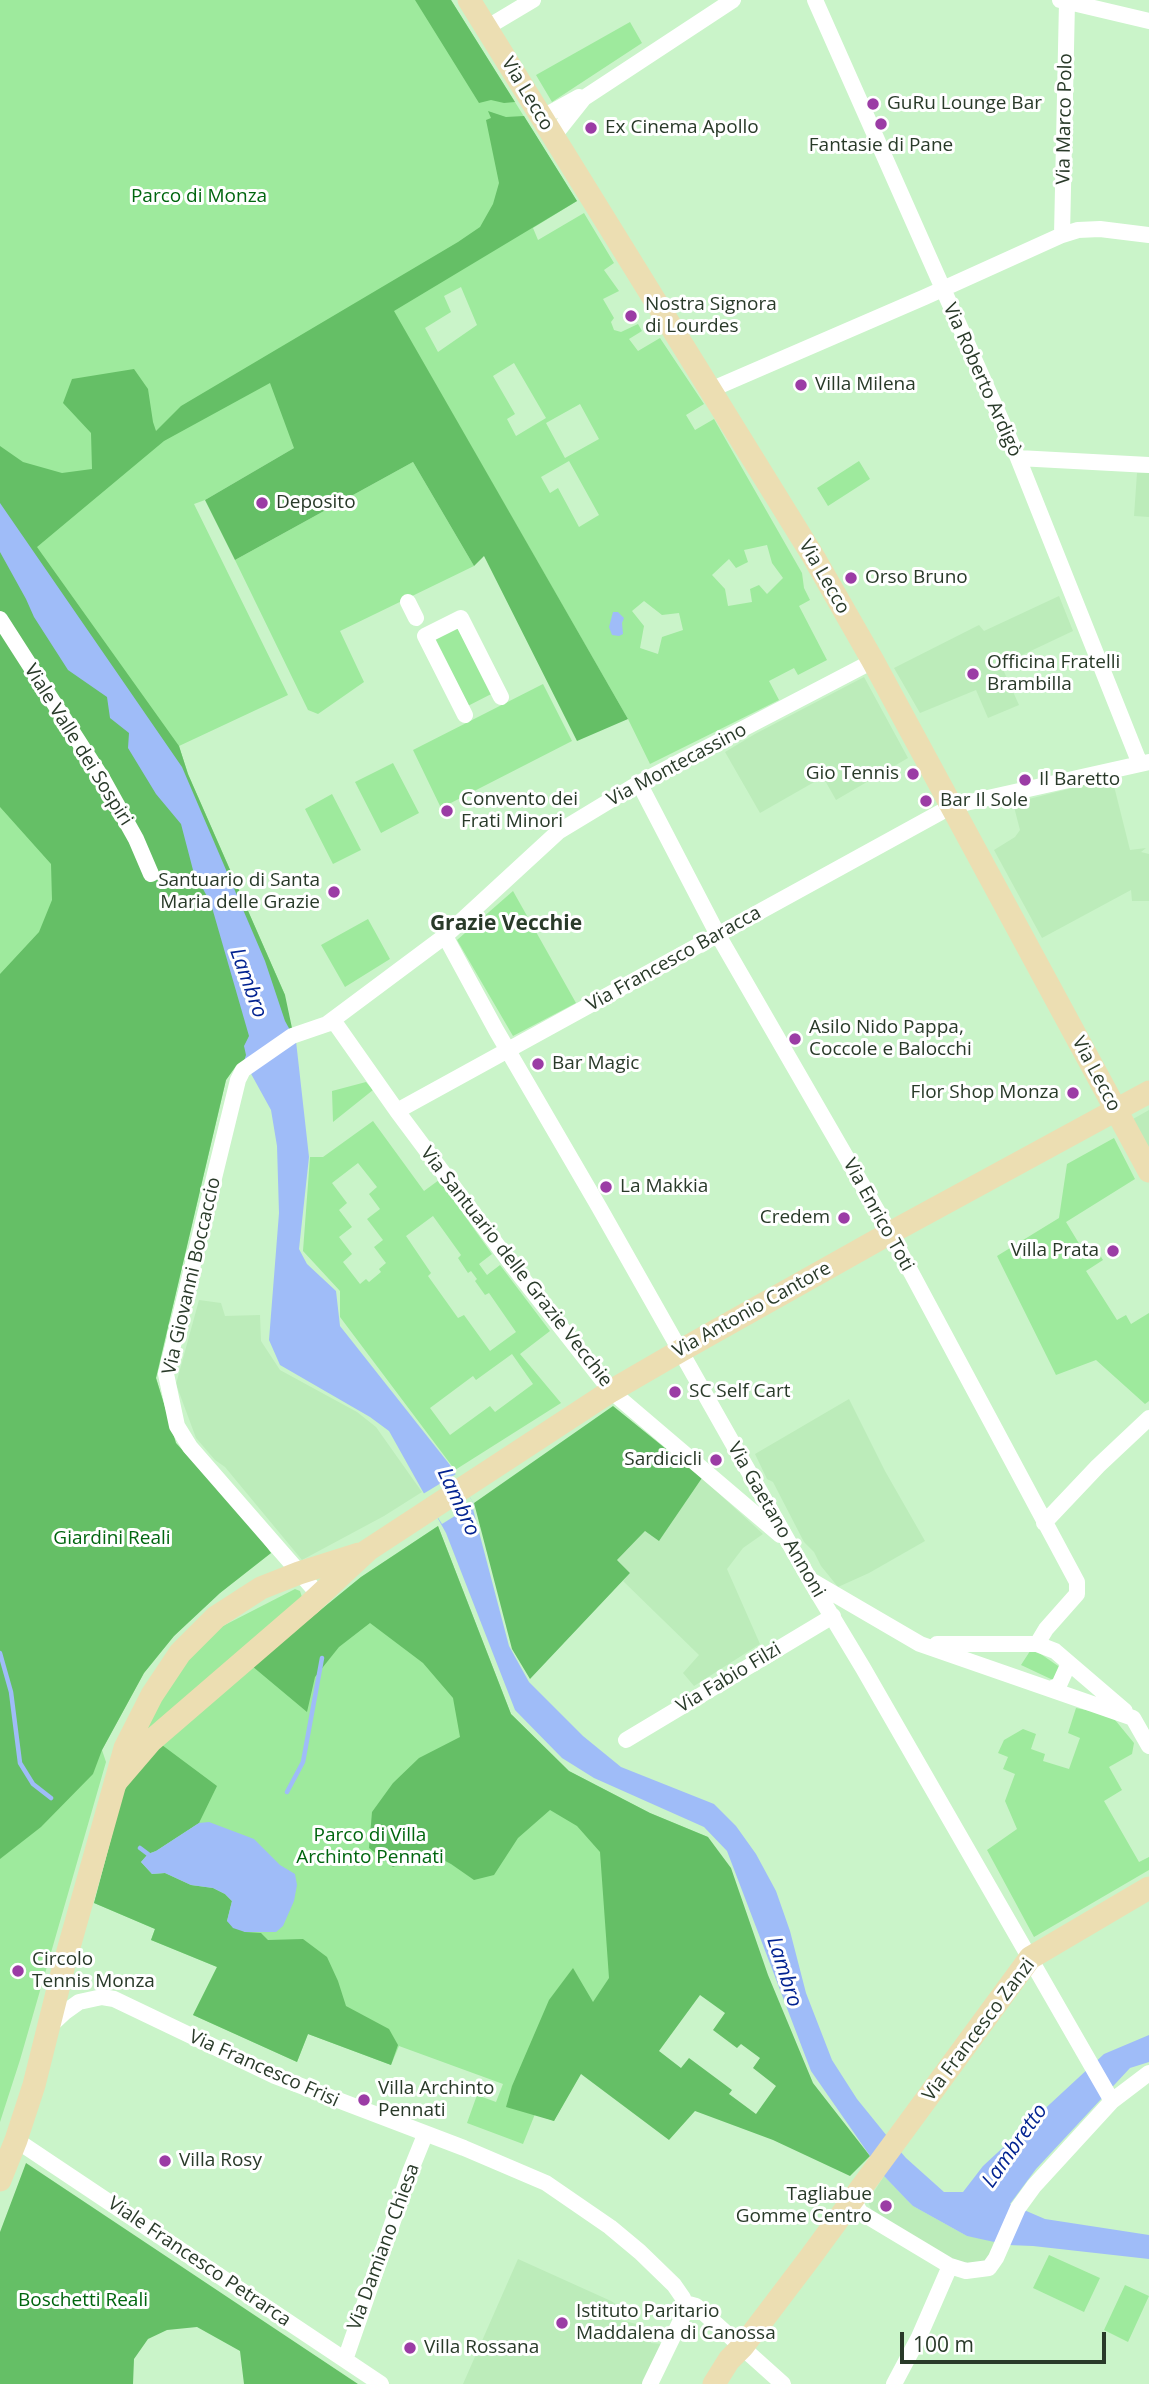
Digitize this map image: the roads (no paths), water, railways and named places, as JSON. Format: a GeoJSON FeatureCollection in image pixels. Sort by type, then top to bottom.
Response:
{"type":"FeatureCollection","features":[{"type":"Feature","properties":{"kind":"main road","name":"Via Lecco"},"geometry":{"type":"LineString","coordinates":[[469,0],[806,545],[873,661],[1149,1171]]}},
{"type":"Feature","properties":{"kind":"main road","name":"Via Antonio Cantore"},"geometry":{"type":"LineString","coordinates":[[368,1550],[611,1391],[890,1233],[1149,1092]]}},
{"type":"Feature","properties":{"kind":"main road"},"geometry":{"type":"LineString","coordinates":[[0,2180],[16,2140],[49,2027],[125,1748],[152,1695],[180,1653],[216,1617],[261,1588],[368,1550]]}},
{"type":"Feature","properties":{"kind":"main road"},"geometry":{"type":"LineString","coordinates":[[115,1783],[151,1741],[368,1550]]}},
{"type":"Feature","properties":{"kind":"main road","name":"Via Francesco Zanzi"},"geometry":{"type":"LineString","coordinates":[[853,2199],[1030,1958],[1149,1888]]}},
{"type":"Feature","properties":{"kind":"main road"},"geometry":{"type":"LineString","coordinates":[[714,2384],[729,2360],[743,2346],[853,2199]]}},
{"type":"Feature","properties":{"kind":"street"},"geometry":{"type":"LineString","coordinates":[[486,28],[533,0]]}},
{"type":"Feature","properties":{"kind":"street"},"geometry":{"type":"LineString","coordinates":[[547,128],[603,85],[733,0]]}},
{"type":"Feature","properties":{"kind":"street","name":"Via Roberto Ardigò"},"geometry":{"type":"LineString","coordinates":[[815,0],[1018,458],[1145,763]]}},
{"type":"Feature","properties":{"kind":"street"},"geometry":{"type":"LineString","coordinates":[[1063,1],[1149,21]]}},
{"type":"Feature","properties":{"kind":"street","name":"Via Marco Polo"},"geometry":{"type":"LineString","coordinates":[[1062,235],[1063,1]]}},
{"type":"Feature","properties":{"kind":"street"},"geometry":{"type":"LineString","coordinates":[[710,390],[1062,235],[1078,230],[1100,229],[1149,235]]}},
{"type":"Feature","properties":{"kind":"street"},"geometry":{"type":"LineString","coordinates":[[1018,458],[1149,465]]}},
{"type":"Feature","properties":{"kind":"street"},"geometry":{"type":"LineString","coordinates":[[408,602],[465,715]]}},
{"type":"Feature","properties":{"kind":"street"},"geometry":{"type":"LineString","coordinates":[[422,629],[461,618],[501,697]]}},
{"type":"Feature","properties":{"kind":"street","name":"Viale Valle dei Sospiri"},"geometry":{"type":"LineString","coordinates":[[0,619],[102,778],[136,839],[151,874]]}},
{"type":"Feature","properties":{"kind":"street","name":"Via Montecassino"},"geometry":{"type":"LineString","coordinates":[[247,1066],[292,1036],[327,1023],[445,936],[558,832],[639,783],[873,661]]}},
{"type":"Feature","properties":{"kind":"street","name":"Via Francesco Baracca"},"geometry":{"type":"LineString","coordinates":[[397,1111],[952,806],[1145,763]]}},
{"type":"Feature","properties":{"kind":"street","name":"Via Enrico Toti"},"geometry":{"type":"LineString","coordinates":[[639,783],[718,935],[890,1233],[1077,1582],[1077,1594],[1046,1629],[1037,1644]]}},
{"type":"Feature","properties":{"kind":"street","name":"Via Gaetano Annoni"},"geometry":{"type":"LineString","coordinates":[[445,936],[810,1580],[1110,2098]]}},
{"type":"Feature","properties":{"kind":"street","name":"Via Santuario delle Grazie Vecchie"},"geometry":{"type":"LineString","coordinates":[[327,1023],[611,1391],[790,1544]]}},
{"type":"Feature","properties":{"kind":"street","name":"Via Giovanni Boccaccio"},"geometry":{"type":"LineString","coordinates":[[247,1066],[238,1080],[166,1374],[177,1426],[190,1447],[319,1595]]}},
{"type":"Feature","properties":{"kind":"street"},"geometry":{"type":"LineString","coordinates":[[1044,1523],[1098,1466],[1149,1418]]}},
{"type":"Feature","properties":{"kind":"street"},"geometry":{"type":"LineString","coordinates":[[810,1580],[920,1644],[1133,1718],[1149,1746]]}},
{"type":"Feature","properties":{"kind":"street","name":"Via Fabio Filzi"},"geometry":{"type":"LineString","coordinates":[[626,1740],[833,1616]]}},
{"type":"Feature","properties":{"kind":"street"},"geometry":{"type":"LineString","coordinates":[[920,1644],[1037,1644],[1055,1651],[1149,1732]]}},
{"type":"Feature","properties":{"kind":"street"},"geometry":{"type":"LineString","coordinates":[[1013,1675],[1012,1653],[1017,1645]]}},
{"type":"Feature","properties":{"kind":"street"},"geometry":{"type":"LineString","coordinates":[[1051,1689],[1059,1685],[1069,1663]]}},
{"type":"Feature","properties":{"kind":"street","name":"Via Francesco Frisi"},"geometry":{"type":"LineString","coordinates":[[49,2027],[79,2002],[102,1997],[114,1999],[275,2076],[521,2171],[558,2191],[640,2252],[674,2285],[685,2303],[696,2306],[783,2384]]}},
{"type":"Feature","properties":{"kind":"street"},"geometry":{"type":"LineString","coordinates":[[853,2199],[860,2213],[950,2266],[966,2271],[989,2268],[1004,2243],[1018,2208],[1054,2161],[1110,2098],[1149,2073]]}},
{"type":"Feature","properties":{"kind":"street","name":"Via Damiano Chiesa"},"geometry":{"type":"LineString","coordinates":[[345,2360],[425,2135]]}},
{"type":"Feature","properties":{"kind":"street","name":"Viale Francesco Petrarca"},"geometry":{"type":"LineString","coordinates":[[16,2140],[381,2384]]}},
{"type":"Feature","properties":{"kind":"street"},"geometry":{"type":"LineString","coordinates":[[894,2384],[919,2337],[950,2266]]}},
{"type":"Feature","properties":{"kind":"street"},"geometry":{"type":"LineString","coordinates":[[650,2384],[683,2316],[685,2303]]}},
{"type":"Feature","properties":{"kind":"water"},"geometry":{"type":"Polygon","coordinates":[[[0,503],[182,767],[265,961],[285,1021],[296,1041],[309,1157],[299,1249],[307,1264],[336,1291],[340,1326],[450,1465],[474,1504],[473,1509],[509,1646],[529,1682],[583,1736],[621,1767],[714,1804],[736,1826],[756,1854],[776,1891],[790,1931],[806,1993],[832,2060],[857,2099],[887,2136],[906,2158],[944,2192],[963,2192],[983,2166],[1104,2054],[1149,2035],[1149,2062],[1130,2068],[1036,2169],[1010,2204],[1045,2219],[1149,2235],[1149,2259],[1008,2245],[967,2236],[913,2206],[906,2199],[884,2176],[811,2071],[727,1851],[704,1827],[594,1778],[562,1758],[515,1710],[446,1533],[389,1431],[370,1417],[280,1365],[269,1340],[279,1213],[277,1146],[271,1110],[244,1061],[244,1046],[249,1036],[211,904],[193,870],[181,824],[156,794],[128,748],[129,733],[110,718],[107,697],[68,670],[34,617],[0,552],[0,503]]]}},
{"type":"Feature","properties":{"kind":"water"},"geometry":{"type":"Polygon","coordinates":[[[613,612],[618,612],[624,618],[623,634],[619,636],[612,635],[609,627],[613,612]]]}},
{"type":"Feature","properties":{"kind":"water"},"geometry":{"type":"Polygon","coordinates":[[[209,1822],[254,1839],[280,1865],[295,1874],[297,1885],[294,1901],[283,1926],[276,1932],[245,1932],[233,1928],[227,1921],[232,1901],[225,1894],[213,1888],[191,1885],[165,1873],[152,1874],[141,1862],[148,1854],[199,1823],[209,1822]]]}},
{"type":"Feature","properties":{"kind":"waterway"},"geometry":{"type":"LineString","coordinates":[[0,1653],[11,1692],[20,1763],[33,1784],[51,1798]]}},
{"type":"Feature","properties":{"kind":"waterway"},"geometry":{"type":"LineString","coordinates":[[287,1792],[303,1762],[322,1658]]}},
{"type":"Feature","properties":{"kind":"waterway"},"geometry":{"type":"LineString","coordinates":[[140,1848],[148,1854]]}},
{"type":"Feature","properties":{"kind":"place","name":"GuRu Lounge Bar"},"geometry":{"type":"Point","coordinates":[873,104]}},
{"type":"Feature","properties":{"kind":"place","name":"Fantasie di Pane"},"geometry":{"type":"Point","coordinates":[881,124]}},
{"type":"Feature","properties":{"kind":"place","name":"Ex Cinema Apollo"},"geometry":{"type":"Point","coordinates":[591,128]}},
{"type":"Feature","properties":{"kind":"place","name":"Nostra Signora di Lourdes"},"geometry":{"type":"Point","coordinates":[631,316]}},
{"type":"Feature","properties":{"kind":"place","name":"Villa Milena"},"geometry":{"type":"Point","coordinates":[801,385]}},
{"type":"Feature","properties":{"kind":"place","name":"Deposito"},"geometry":{"type":"Point","coordinates":[262,503]}},
{"type":"Feature","properties":{"kind":"place","name":"Orso Bruno"},"geometry":{"type":"Point","coordinates":[851,578]}},
{"type":"Feature","properties":{"kind":"place","name":"Officina Fratelli Brambilla"},"geometry":{"type":"Point","coordinates":[973,674]}},
{"type":"Feature","properties":{"kind":"place","name":"Gio Tennis"},"geometry":{"type":"Point","coordinates":[913,774]}},
{"type":"Feature","properties":{"kind":"place","name":"Il Baretto"},"geometry":{"type":"Point","coordinates":[1025,780]}},
{"type":"Feature","properties":{"kind":"place","name":"Bar Il Sole"},"geometry":{"type":"Point","coordinates":[926,801]}},
{"type":"Feature","properties":{"kind":"place","name":"Convento dei Frati Minori"},"geometry":{"type":"Point","coordinates":[447,811]}},
{"type":"Feature","properties":{"kind":"place","name":"Santuario di Santa Maria delle Grazie"},"geometry":{"type":"Point","coordinates":[334,892]}},
{"type":"Feature","properties":{"kind":"place","name":"Asilo Nido Pappa, Coccole e Balocchi"},"geometry":{"type":"Point","coordinates":[795,1039]}},
{"type":"Feature","properties":{"kind":"place","name":"Bar Magic"},"geometry":{"type":"Point","coordinates":[538,1064]}},
{"type":"Feature","properties":{"kind":"place","name":"Flor Shop Monza"},"geometry":{"type":"Point","coordinates":[1073,1093]}},
{"type":"Feature","properties":{"kind":"place","name":"La Makkia"},"geometry":{"type":"Point","coordinates":[606,1187]}},
{"type":"Feature","properties":{"kind":"place","name":"Credem"},"geometry":{"type":"Point","coordinates":[844,1218]}},
{"type":"Feature","properties":{"kind":"place","name":"Villa Prata"},"geometry":{"type":"Point","coordinates":[1113,1251]}},
{"type":"Feature","properties":{"kind":"place","name":"SC Self Cart"},"geometry":{"type":"Point","coordinates":[675,1392]}},
{"type":"Feature","properties":{"kind":"place","name":"Sardicicli"},"geometry":{"type":"Point","coordinates":[716,1460]}},
{"type":"Feature","properties":{"kind":"place","name":"Circolo Tennis Monza"},"geometry":{"type":"Point","coordinates":[18,1971]}},
{"type":"Feature","properties":{"kind":"place","name":"Villa Archinto Pennati"},"geometry":{"type":"Point","coordinates":[364,2100]}},
{"type":"Feature","properties":{"kind":"place","name":"Villa Rosy"},"geometry":{"type":"Point","coordinates":[165,2161]}},
{"type":"Feature","properties":{"kind":"place","name":"Tagliabue Gomme Centro"},"geometry":{"type":"Point","coordinates":[886,2206]}},
{"type":"Feature","properties":{"kind":"place","name":"Istituto Paritario Maddalena di Canossa"},"geometry":{"type":"Point","coordinates":[562,2323]}},
{"type":"Feature","properties":{"kind":"place","name":"Villa Rossana"},"geometry":{"type":"Point","coordinates":[410,2348]}},
{"type":"Feature","properties":{"kind":"district","name":"Grazie Vecchie"},"geometry":{"type":"Point","coordinates":[506,924]}},
{"type":"Feature","properties":{"kind":"park label","name":"Parco di Monza"},"geometry":{"type":"Point","coordinates":[199,197]}},
{"type":"Feature","properties":{"kind":"park label","name":"Giardini Reali"},"geometry":{"type":"Point","coordinates":[112,1539]}},
{"type":"Feature","properties":{"kind":"park label","name":"Parco di Villa Archinto Pennati"},"geometry":{"type":"Point","coordinates":[370,1847]}},
{"type":"Feature","properties":{"kind":"park label","name":"Boschetti Reali"},"geometry":{"type":"Point","coordinates":[83,2301]}},
{"type":"Feature","properties":{"kind":"water label","name":"Lambro"},"geometry":{"type":"Point","coordinates":[248,983]}},
{"type":"Feature","properties":{"kind":"water label","name":"Lambro"},"geometry":{"type":"Point","coordinates":[458,1502]}},
{"type":"Feature","properties":{"kind":"water label","name":"Lambro"},"geometry":{"type":"Point","coordinates":[784,1972]}},
{"type":"Feature","properties":{"kind":"water label","name":"Lambretto"},"geometry":{"type":"Point","coordinates":[1015,2146]}}]}
